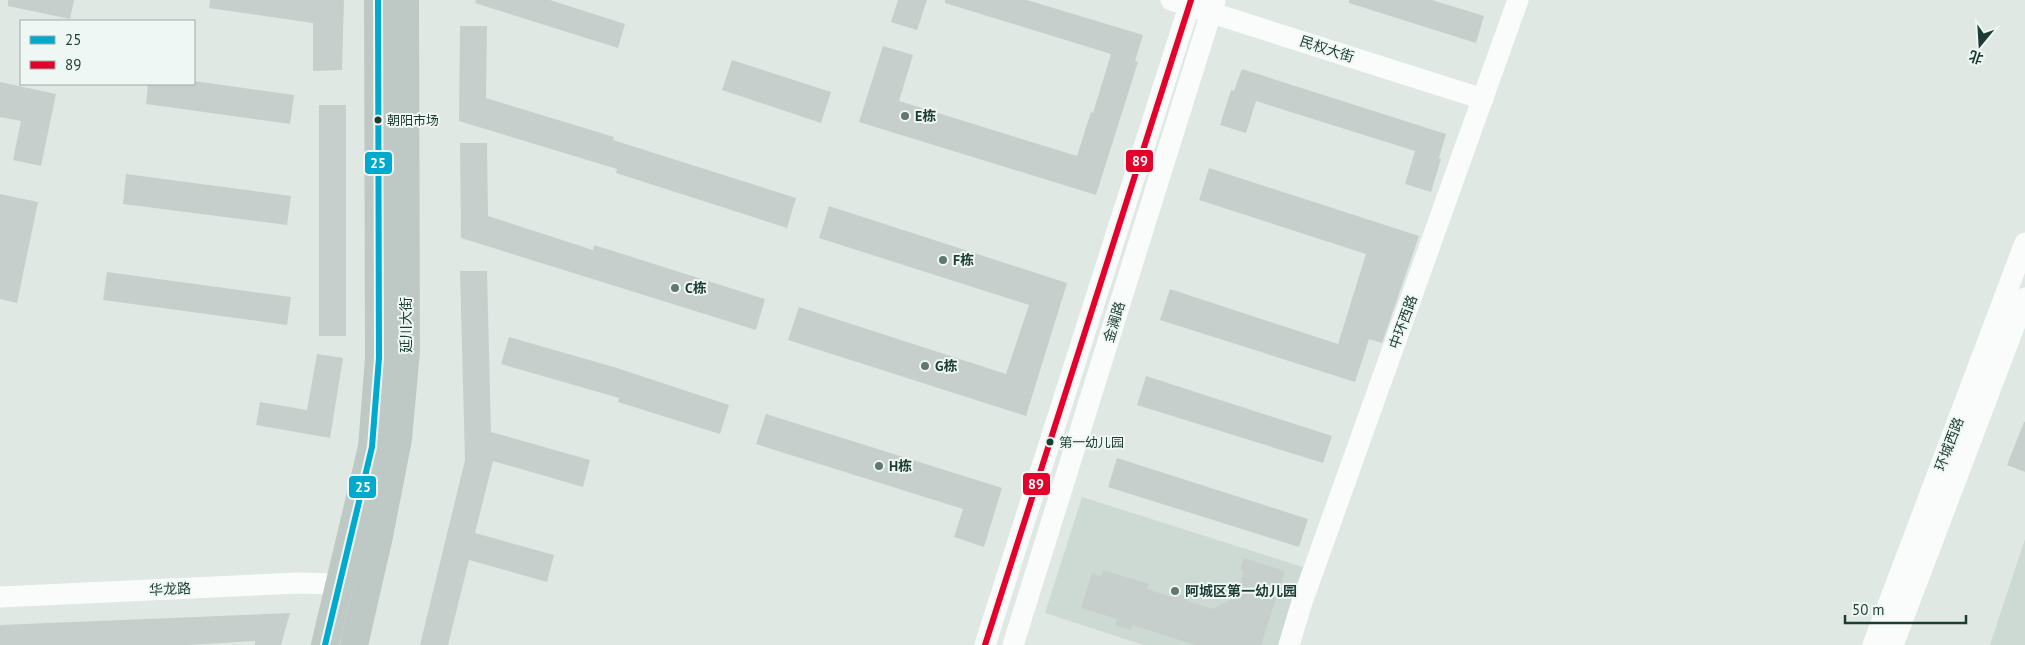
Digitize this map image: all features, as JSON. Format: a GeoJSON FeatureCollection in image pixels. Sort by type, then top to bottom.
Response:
{"type":"FeatureCollection","features":[{"type":"Feature","properties":{"kind":"main road","name":"延川大街"},"geometry":{"type":"LineString","coordinates":[[325,645],[372,446],[379,358],[378,0]]}},
{"type":"Feature","properties":{"kind":"main road","name":"延川大街"},"geometry":{"type":"LineString","coordinates":[[354,645],[379,536],[398,439],[406,351],[405,0]]}},
{"type":"Feature","properties":{"kind":"street","name":"中环西路"},"geometry":{"type":"LineString","coordinates":[[1288,645],[1518,0]]}},
{"type":"Feature","properties":{"kind":"street","name":"民权大街"},"geometry":{"type":"LineString","coordinates":[[1184,2],[1213,6],[1483,99]]}},
{"type":"Feature","properties":{"kind":"street","name":"金澜路"},"geometry":{"type":"LineString","coordinates":[[985,645],[1184,2]]}},
{"type":"Feature","properties":{"kind":"street","name":"金澜路"},"geometry":{"type":"LineString","coordinates":[[1013,645],[1213,6]]}},
{"type":"Feature","properties":{"kind":"street","name":"环城西路"},"geometry":{"type":"LineString","coordinates":[[1873,645],[2025,243]]}},
{"type":"Feature","properties":{"kind":"street","name":"环城西路"},"geometry":{"type":"LineString","coordinates":[[1893,645],[2025,298]]}},
{"type":"Feature","properties":{"kind":"street","name":"华龙路"},"geometry":{"type":"LineString","coordinates":[[0,597],[297,583],[340,584]]}},
{"type":"Feature","properties":{"kind":"shaded area","name":"阿城区第一幼儿园"},"geometry":{"type":"Polygon","coordinates":[[[1082,497],[1306,568],[1281,645],[1143,645],[1045,613],[1082,497]]]}},
{"type":"Feature","properties":{"kind":"shaded area"},"geometry":{"type":"Polygon","coordinates":[[[2025,539],[2025,645],[1990,645],[2025,539]]]}},
{"type":"Feature","properties":{"kind":"building"},"geometry":{"type":"Polygon","coordinates":[[[8,0],[74,0],[70,19],[8,6],[8,0]]]}},
{"type":"Feature","properties":{"kind":"building"},"geometry":{"type":"Polygon","coordinates":[[[210,0],[344,0],[342,70],[313,71],[313,23],[209,8],[210,0]]]}},
{"type":"Feature","properties":{"kind":"building"},"geometry":{"type":"Polygon","coordinates":[[[476,0],[550,0],[625,24],[618,48],[475,3],[476,0]]]}},
{"type":"Feature","properties":{"kind":"building"},"geometry":{"type":"Polygon","coordinates":[[[898,0],[927,0],[917,30],[891,22],[898,0]]]}},
{"type":"Feature","properties":{"kind":"building","name":"E栋"},"geometry":{"type":"Polygon","coordinates":[[[945,0],[1027,0],[1143,35],[1135,61],[1138,62],[1096,195],[859,122],[883,46],[913,55],[899,101],[1077,156],[1091,112],[1093,113],[1111,54],[945,3],[945,0]]]}},
{"type":"Feature","properties":{"kind":"building"},"geometry":{"type":"Polygon","coordinates":[[[1349,0],[1432,0],[1484,16],[1476,43],[1349,3],[1349,0]]]}},
{"type":"Feature","properties":{"kind":"building"},"geometry":{"type":"Polygon","coordinates":[[[460,26],[487,26],[486,98],[614,137],[613,140],[796,198],[787,228],[616,173],[617,169],[459,121],[460,26]]]}},
{"type":"Feature","properties":{"kind":"building"},"geometry":{"type":"Polygon","coordinates":[[[732,60],[831,92],[821,123],[722,90],[732,60]]]}},
{"type":"Feature","properties":{"kind":"building"},"geometry":{"type":"Polygon","coordinates":[[[1242,69],[1446,134],[1431,192],[1405,184],[1415,151],[1256,101],[1246,133],[1220,125],[1231,90],[1234,91],[1242,69]]]}},
{"type":"Feature","properties":{"kind":"building"},"geometry":{"type":"Polygon","coordinates":[[[195,81],[294,95],[290,124],[146,104],[148,85],[195,85],[195,81]]]}},
{"type":"Feature","properties":{"kind":"building"},"geometry":{"type":"Polygon","coordinates":[[[0,82],[56,94],[41,166],[13,160],[21,121],[0,117],[0,82]]]}},
{"type":"Feature","properties":{"kind":"building"},"geometry":{"type":"Polygon","coordinates":[[[319,105],[346,105],[346,336],[319,336],[319,105]]]}},
{"type":"Feature","properties":{"kind":"building"},"geometry":{"type":"Polygon","coordinates":[[[460,143],[487,143],[488,216],[593,250],[594,245],[765,299],[756,330],[461,238],[460,143]]]}},
{"type":"Feature","properties":{"kind":"building"},"geometry":{"type":"Polygon","coordinates":[[[1209,168],[1419,236],[1382,343],[1369,339],[1355,382],[1160,320],[1170,289],[1338,344],[1366,254],[1199,200],[1209,168]]]}},
{"type":"Feature","properties":{"kind":"building"},"geometry":{"type":"Polygon","coordinates":[[[126,174],[291,196],[287,225],[123,204],[126,174]]]}},
{"type":"Feature","properties":{"kind":"building"},"geometry":{"type":"Polygon","coordinates":[[[0,194],[38,202],[17,303],[0,299],[0,194]]]}},
{"type":"Feature","properties":{"kind":"building"},"geometry":{"type":"Polygon","coordinates":[[[829,206],[1067,283],[1026,416],[788,340],[799,307],[1006,374],[1029,305],[819,238],[829,206]]]}},
{"type":"Feature","properties":{"kind":"building"},"geometry":{"type":"Polygon","coordinates":[[[460,271],[487,271],[491,432],[590,460],[583,487],[493,461],[475,533],[554,555],[547,582],[469,560],[448,645],[420,645],[465,460],[460,271]]]}},
{"type":"Feature","properties":{"kind":"building"},"geometry":{"type":"Polygon","coordinates":[[[107,272],[291,297],[287,325],[103,300],[107,272]]]}},
{"type":"Feature","properties":{"kind":"building"},"geometry":{"type":"Polygon","coordinates":[[[509,337],[617,368],[729,405],[720,434],[618,402],[619,398],[501,364],[509,337]]]}},
{"type":"Feature","properties":{"kind":"building"},"geometry":{"type":"Polygon","coordinates":[[[317,354],[343,358],[330,438],[256,425],[260,402],[307,410],[317,354]]]}},
{"type":"Feature","properties":{"kind":"building"},"geometry":{"type":"Polygon","coordinates":[[[1146,376],[1332,436],[1323,463],[1137,405],[1146,376]]]}},
{"type":"Feature","properties":{"kind":"building","name":"H栋"},"geometry":{"type":"Polygon","coordinates":[[[766,414],[1002,488],[984,547],[954,537],[963,509],[756,444],[766,414]]]}},
{"type":"Feature","properties":{"kind":"building"},"geometry":{"type":"Polygon","coordinates":[[[2025,422],[2025,472],[2007,465],[2025,422]]]}},
{"type":"Feature","properties":{"kind":"building"},"geometry":{"type":"Polygon","coordinates":[[[1117,458],[1308,519],[1299,547],[1108,487],[1117,458]]]}},
{"type":"Feature","properties":{"kind":"building"},"geometry":{"type":"Polygon","coordinates":[[[1244,558],[1285,571],[1261,645],[1195,645],[1132,625],[1131,630],[1115,625],[1117,619],[1081,608],[1092,573],[1101,576],[1103,570],[1149,584],[1147,589],[1171,597],[1173,592],[1189,597],[1188,601],[1213,609],[1235,598],[1244,571],[1240,570],[1244,558]]]}},
{"type":"Feature","properties":{"kind":"building"},"geometry":{"type":"Polygon","coordinates":[[[290,613],[281,645],[255,645],[255,641],[187,645],[0,645],[0,625],[290,613]]]}},
{"type":"Feature","properties":{"kind":"transit line","name":"25"},"geometry":{"type":"LineString","coordinates":[[325,645],[372,447],[379,358],[378,0]]}},
{"type":"Feature","properties":{"kind":"transit line","name":"89"},"geometry":{"type":"LineString","coordinates":[[985,645],[1191,0]]}},
{"type":"Feature","properties":{"kind":"place","name":"E栋"},"geometry":{"type":"Point","coordinates":[905,116]}},
{"type":"Feature","properties":{"kind":"place","name":"朝阳市场"},"geometry":{"type":"Point","coordinates":[378,120]}},
{"type":"Feature","properties":{"kind":"place","name":"F栋"},"geometry":{"type":"Point","coordinates":[943,260]}},
{"type":"Feature","properties":{"kind":"place","name":"C栋"},"geometry":{"type":"Point","coordinates":[675,288]}},
{"type":"Feature","properties":{"kind":"place","name":"G栋"},"geometry":{"type":"Point","coordinates":[925,366]}},
{"type":"Feature","properties":{"kind":"place","name":"第一幼儿园"},"geometry":{"type":"Point","coordinates":[1050,442]}},
{"type":"Feature","properties":{"kind":"place","name":"H栋"},"geometry":{"type":"Point","coordinates":[879,466]}},
{"type":"Feature","properties":{"kind":"place","name":"阿城区第一幼儿园"},"geometry":{"type":"Point","coordinates":[1175,591]}}]}
